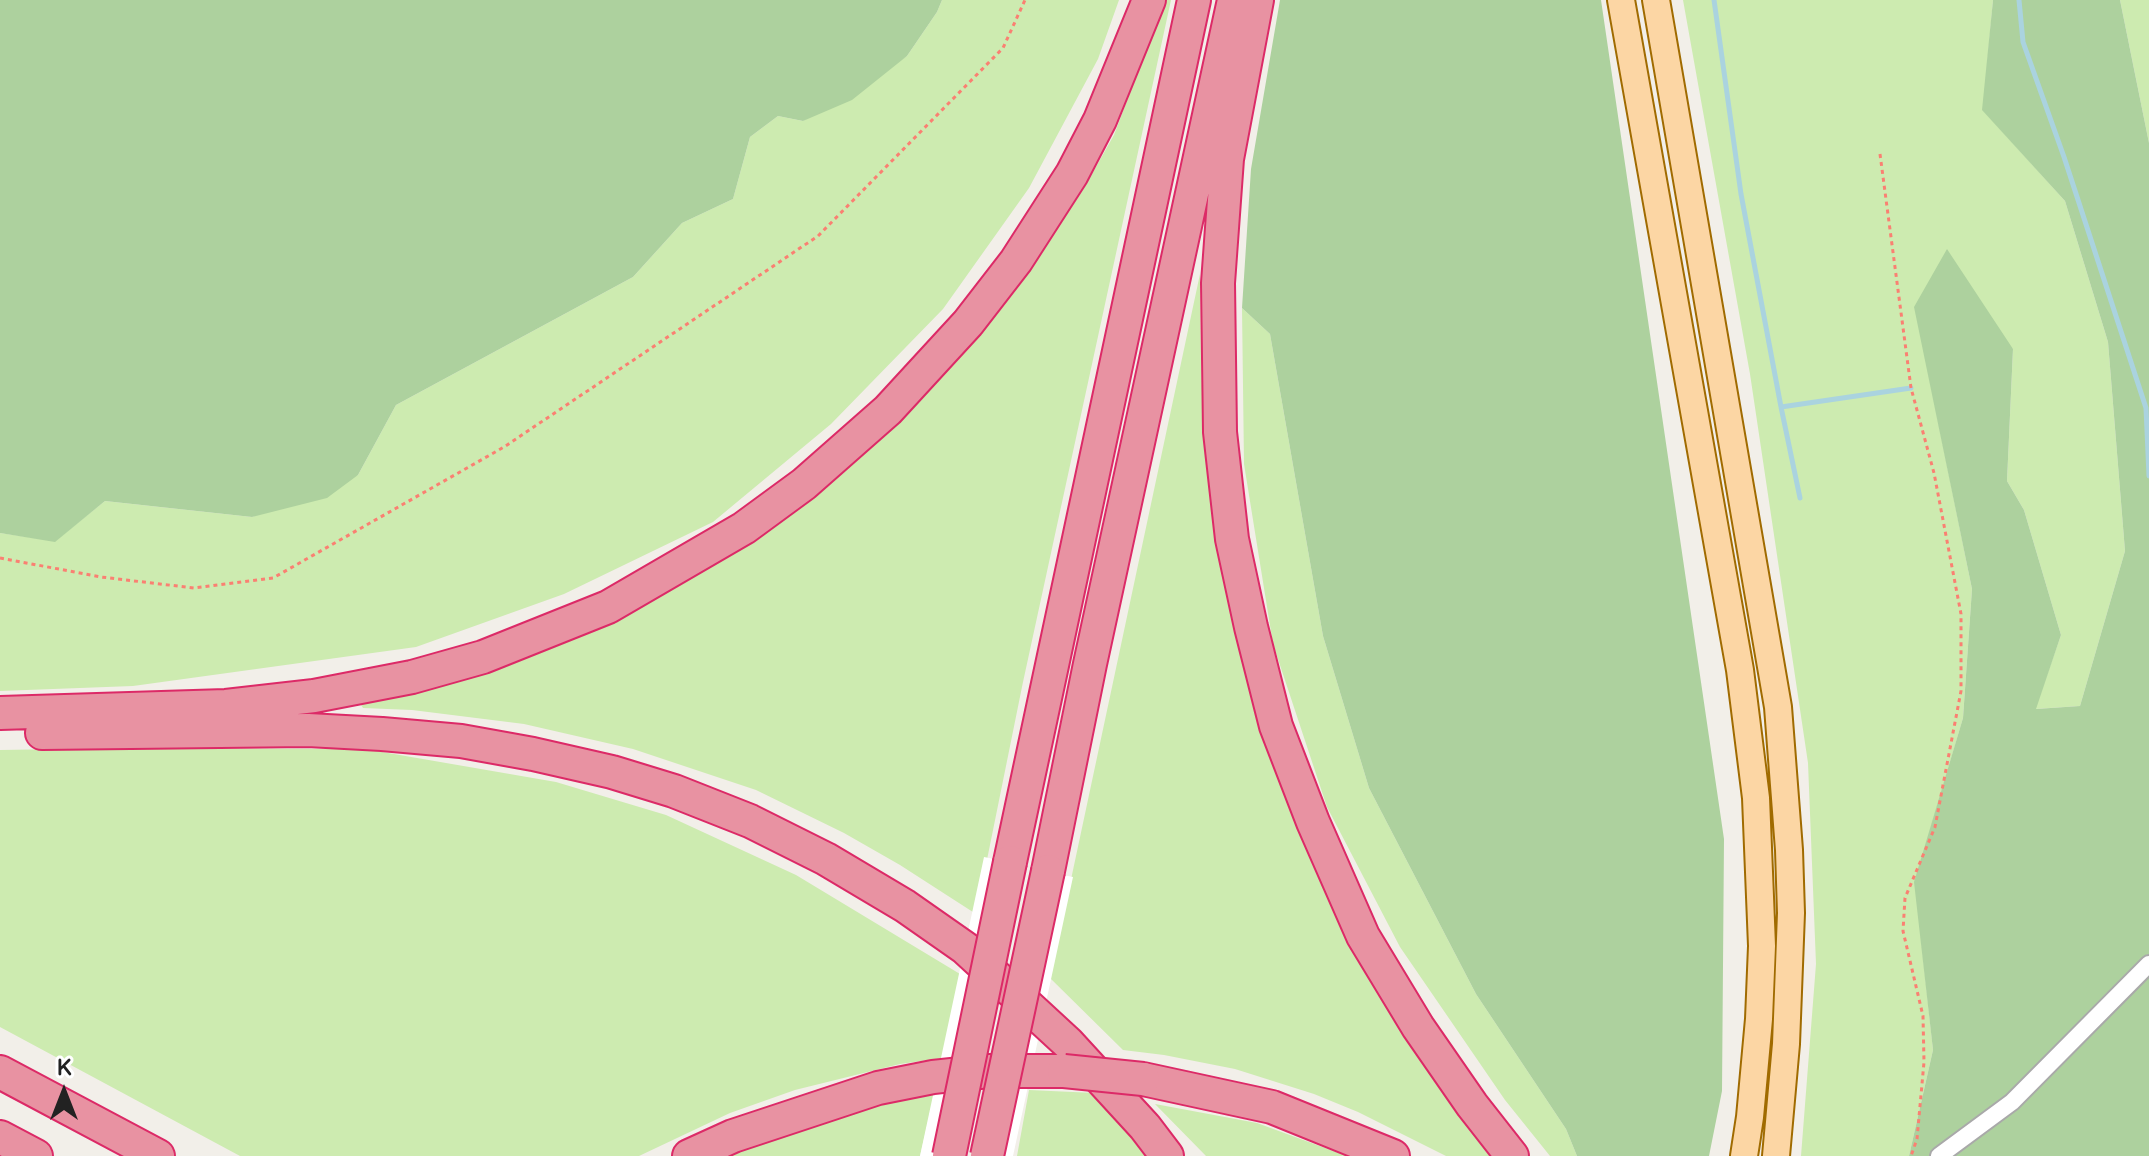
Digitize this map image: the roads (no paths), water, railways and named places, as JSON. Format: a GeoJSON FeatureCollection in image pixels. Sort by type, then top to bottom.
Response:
{"type":"FeatureCollection","features":[{"type":"Feature","properties":{"kind":"highway"},"geometry":{"type":"LineString","coordinates":[[0,713],[226,706],[314,696],[412,677],[483,657],[608,607],[744,528],[804,484],[888,410],[949,345],[1016,261],[1072,174],[1100,120],[1149,0]]}},
{"type":"Feature","properties":{"kind":"highway"},"geometry":{"type":"LineString","coordinates":[[949,1156],[1194,0]]}},
{"type":"Feature","properties":{"kind":"highway"},"geometry":{"type":"LineString","coordinates":[[987,1156],[1234,0]]}},
{"type":"Feature","properties":{"kind":"highway"},"geometry":{"type":"LineString","coordinates":[[1257,0],[1227,159],[1218,283],[1220,432],[1232,539],[1251,627],[1276,726],[1313,822],[1363,936],[1418,1027],[1512,1156]]}},
{"type":"Feature","properties":{"kind":"highway"},"geometry":{"type":"LineString","coordinates":[[0,734],[308,730],[382,734],[461,741],[533,754],[612,772],[674,791],[750,821],[826,859],[905,906],[965,948],[1068,1043],[1145,1127],[1167,1156]]}},
{"type":"Feature","properties":{"kind":"highway"},"geometry":{"type":"LineString","coordinates":[[689,1156],[733,1136],[878,1088],[933,1077],[989,1071],[1064,1071],[1143,1079],[1272,1107],[1393,1156]]}},
{"type":"Feature","properties":{"kind":"highway"},"geometry":{"type":"LineString","coordinates":[[0,1072],[158,1156]]}},
{"type":"Feature","properties":{"kind":"highway"},"geometry":{"type":"LineString","coordinates":[[0,1137],[36,1156]]}},
{"type":"Feature","properties":{"kind":"main road"},"geometry":{"type":"LineString","coordinates":[[1621,0],[1740,670],[1756,798],[1762,946],[1759,1019],[1744,1156]]}},
{"type":"Feature","properties":{"kind":"main road"},"geometry":{"type":"LineString","coordinates":[[1656,0],[1778,707],[1787,811],[1791,913],[1788,1013],[1776,1156]]}},
{"type":"Feature","properties":{"kind":"street"},"geometry":{"type":"LineString","coordinates":[[1939,1156],[2012,1102],[2149,964]]}},
{"type":"Feature","properties":{"kind":"waterway"},"geometry":{"type":"LineString","coordinates":[[1714,0],[1741,194],[1781,407],[1911,388]]}},
{"type":"Feature","properties":{"kind":"waterway"},"geometry":{"type":"LineString","coordinates":[[2019,0],[2023,42],[2146,408],[2149,476]]}},
{"type":"Feature","properties":{"kind":"waterway"},"geometry":{"type":"LineString","coordinates":[[1781,407],[1800,498]]}}]}
